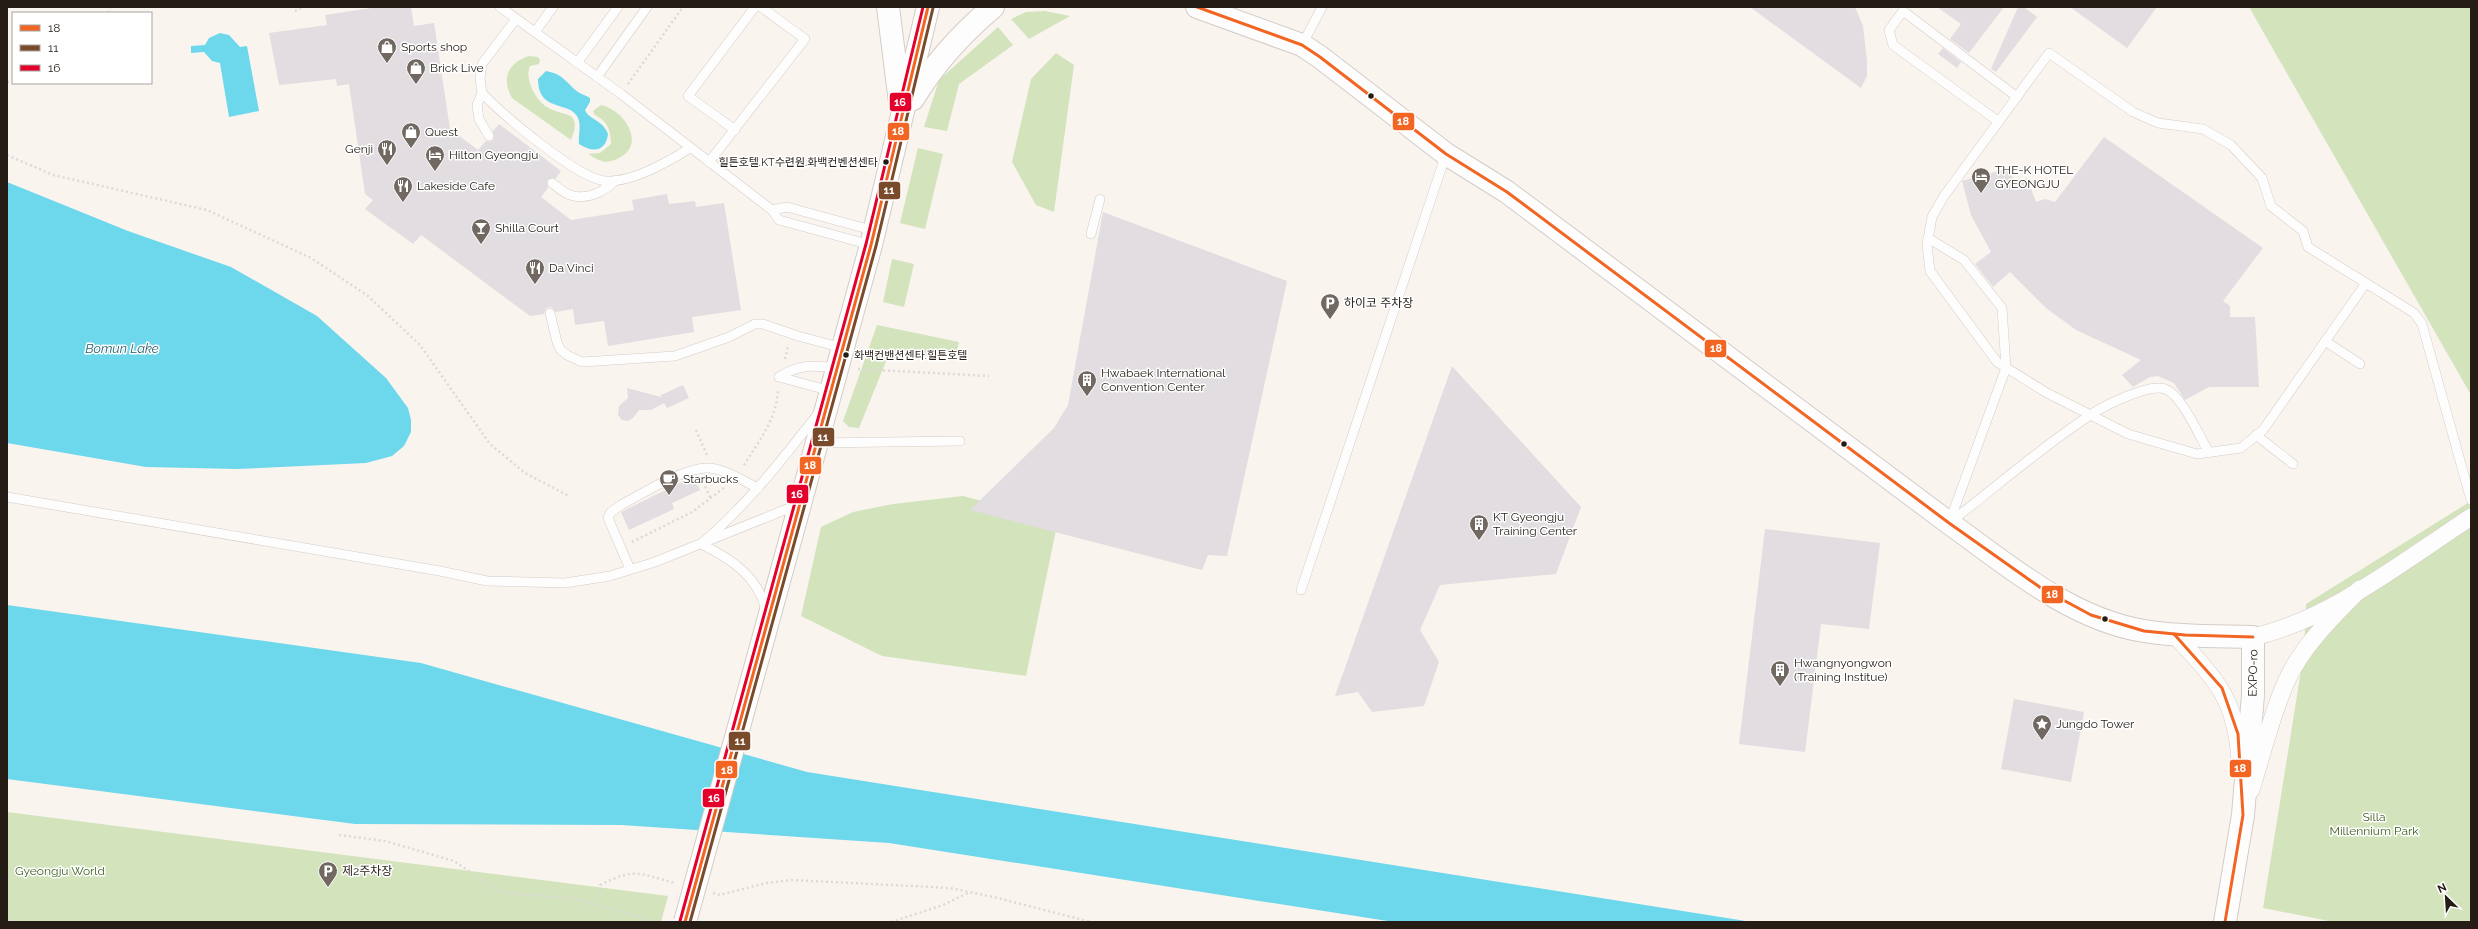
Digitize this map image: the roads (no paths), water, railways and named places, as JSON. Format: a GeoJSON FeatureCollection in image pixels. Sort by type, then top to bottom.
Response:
{"type":"FeatureCollection","features":[{"type":"Feature","properties":{"kind":"main road"},"geometry":{"type":"LineString","coordinates":[[888,7],[902,117]]}},
{"type":"Feature","properties":{"kind":"main road"},"geometry":{"type":"LineString","coordinates":[[686,922],[873,238],[928,7]]}},
{"type":"Feature","properties":{"kind":"main road"},"geometry":{"type":"LineString","coordinates":[[902,117],[929,72],[949,47],[993,7]]}},
{"type":"Feature","properties":{"kind":"main road","name":"EXPO-ro"},"geometry":{"type":"LineString","coordinates":[[1197,7],[1302,45],[1446,154],[1513,197],[1949,523],[2016,571],[2070,605],[2106,621],[2143,631],[2174,634],[2253,637],[2252,695],[2243,815],[2225,922]]}},
{"type":"Feature","properties":{"kind":"street"},"geometry":{"type":"LineString","coordinates":[[2253,637],[2280,631],[2306,621],[2360,589],[2471,517]]}},
{"type":"Feature","properties":{"kind":"street"},"geometry":{"type":"LineString","coordinates":[[2243,815],[2286,682],[2304,652],[2332,617],[2360,589]]}},
{"type":"Feature","properties":{"kind":"street"},"geometry":{"type":"LineString","coordinates":[[2174,634],[2213,677],[2228,701],[2238,734],[2243,815]]}},
{"type":"Feature","properties":{"kind":"lane"},"geometry":{"type":"LineString","coordinates":[[500,7],[621,94],[772,210],[779,220],[873,238]]}},
{"type":"Feature","properties":{"kind":"lane"},"geometry":{"type":"LineString","coordinates":[[535,32],[553,7]]}},
{"type":"Feature","properties":{"kind":"lane"},"geometry":{"type":"LineString","coordinates":[[577,63],[618,7]]}},
{"type":"Feature","properties":{"kind":"lane"},"geometry":{"type":"LineString","coordinates":[[597,77],[647,7]]}},
{"type":"Feature","properties":{"kind":"lane"},"geometry":{"type":"LineString","coordinates":[[735,130],[688,96],[755,7]]}},
{"type":"Feature","properties":{"kind":"lane"},"geometry":{"type":"LineString","coordinates":[[709,162],[805,39],[762,7]]}},
{"type":"Feature","properties":{"kind":"lane"},"geometry":{"type":"LineString","coordinates":[[1302,45],[1322,7]]}},
{"type":"Feature","properties":{"kind":"lane"},"geometry":{"type":"LineString","coordinates":[[1999,122],[1893,45],[1889,30],[1903,11],[2017,97]]}},
{"type":"Feature","properties":{"kind":"lane"},"geometry":{"type":"LineString","coordinates":[[489,136],[479,119],[477,105],[482,93],[480,78],[482,64],[516,19]]}},
{"type":"Feature","properties":{"kind":"lane"},"geometry":{"type":"LineString","coordinates":[[2366,283],[2263,430],[2241,448],[2197,454],[2128,434],[2047,393],[1997,362],[1930,271],[1927,245],[1932,217],[1944,196],[2049,53],[2133,112],[2158,123],[2203,129],[2231,145],[2262,178],[2271,206],[2303,232],[2308,247],[2366,283],[2414,313],[2422,324],[2471,500]]}},
{"type":"Feature","properties":{"kind":"lane"},"geometry":{"type":"LineString","coordinates":[[482,93],[498,110],[584,174],[605,181],[616,180],[660,167],[690,148]]}},
{"type":"Feature","properties":{"kind":"lane"},"geometry":{"type":"LineString","coordinates":[[1301,590],[1446,154]]}},
{"type":"Feature","properties":{"kind":"lane"},"geometry":{"type":"LineString","coordinates":[[552,184],[570,195],[581,196],[594,194],[606,189],[616,180]]}},
{"type":"Feature","properties":{"kind":"lane"},"geometry":{"type":"LineString","coordinates":[[1091,234],[1100,199]]}},
{"type":"Feature","properties":{"kind":"lane"},"geometry":{"type":"LineString","coordinates":[[772,210],[787,207],[873,238]]}},
{"type":"Feature","properties":{"kind":"lane"},"geometry":{"type":"LineString","coordinates":[[1928,238],[1964,260],[2002,308],[2006,368],[1949,523]]}},
{"type":"Feature","properties":{"kind":"lane"},"geometry":{"type":"LineString","coordinates":[[550,313],[556,342],[560,349],[573,359],[590,362],[675,356],[724,339],[755,324],[763,324],[792,334],[840,358]]}},
{"type":"Feature","properties":{"kind":"lane"},"geometry":{"type":"LineString","coordinates":[[2325,341],[2360,364]]}},
{"type":"Feature","properties":{"kind":"lane"},"geometry":{"type":"LineString","coordinates":[[701,544],[727,522],[758,488],[830,396],[779,376],[801,366],[814,365],[840,358]]}},
{"type":"Feature","properties":{"kind":"lane"},"geometry":{"type":"LineString","coordinates":[[1949,523],[2090,415],[2143,390],[2156,387],[2166,389],[2176,395],[2209,453]]}},
{"type":"Feature","properties":{"kind":"lane"},"geometry":{"type":"LineString","coordinates":[[2256,435],[2293,464]]}},
{"type":"Feature","properties":{"kind":"lane"},"geometry":{"type":"LineString","coordinates":[[817,443],[960,441]]}},
{"type":"Feature","properties":{"kind":"lane"},"geometry":{"type":"LineString","coordinates":[[630,569],[608,518],[611,512],[621,505],[686,473],[704,468],[721,471],[758,488]]}},
{"type":"Feature","properties":{"kind":"lane"},"geometry":{"type":"LineString","coordinates":[[7,497],[432,569],[486,581],[565,583],[610,576],[701,544],[800,504]]}},
{"type":"Feature","properties":{"kind":"lane"},"geometry":{"type":"LineString","coordinates":[[701,544],[728,557],[738,565],[764,600],[768,621]]}},
{"type":"Feature","properties":{"kind":"water"},"geometry":{"type":"Polygon","coordinates":[[[220,33],[229,35],[240,47],[247,46],[259,111],[229,117],[220,63],[212,61],[204,52],[191,53],[191,46],[205,45],[209,38],[220,33]]]}},
{"type":"Feature","properties":{"kind":"water"},"geometry":{"type":"Polygon","coordinates":[[[546,71],[557,74],[578,92],[590,98],[590,102],[585,110],[589,116],[602,125],[608,134],[607,140],[601,147],[593,150],[579,144],[580,126],[577,116],[573,111],[554,104],[543,97],[539,89],[538,79],[546,71]]]}},
{"type":"Feature","properties":{"kind":"water","name":"Bomun Lake"},"geometry":{"type":"Polygon","coordinates":[[[7,182],[128,231],[231,267],[317,316],[386,378],[408,408],[411,420],[411,432],[404,446],[392,456],[366,463],[238,469],[146,467],[7,443],[7,182]]]}},
{"type":"Feature","properties":{"kind":"water"},"geometry":{"type":"Polygon","coordinates":[[[7,605],[421,663],[807,772],[1752,922],[1394,922],[889,843],[621,825],[355,824],[7,779],[7,605]]]}},
{"type":"Feature","properties":{"kind":"place","name":"Sports shop"},"geometry":{"type":"Point","coordinates":[387,64]}},
{"type":"Feature","properties":{"kind":"place","name":"Brick Live"},"geometry":{"type":"Point","coordinates":[416,85]}},
{"type":"Feature","properties":{"kind":"place","name":"Quest"},"geometry":{"type":"Point","coordinates":[411,149]}},
{"type":"Feature","properties":{"kind":"place","name":"힐튼호텔.KT수련원.화백컨벤션센타"},"geometry":{"type":"Point","coordinates":[886,162]}},
{"type":"Feature","properties":{"kind":"place","name":"Genji"},"geometry":{"type":"Point","coordinates":[387,166]}},
{"type":"Feature","properties":{"kind":"place","name":"Hilton Gyeongju"},"geometry":{"type":"Point","coordinates":[435,172]}},
{"type":"Feature","properties":{"kind":"place","name":"THE-K HOTEL GYEONGJU"},"geometry":{"type":"Point","coordinates":[1981,194]}},
{"type":"Feature","properties":{"kind":"place","name":"Lakeside Cafe"},"geometry":{"type":"Point","coordinates":[403,203]}},
{"type":"Feature","properties":{"kind":"place","name":"Shilla Court"},"geometry":{"type":"Point","coordinates":[481,245]}},
{"type":"Feature","properties":{"kind":"place","name":"Da Vinci"},"geometry":{"type":"Point","coordinates":[535,285]}},
{"type":"Feature","properties":{"kind":"place","name":"하이코 주차장"},"geometry":{"type":"Point","coordinates":[1330,320]}},
{"type":"Feature","properties":{"kind":"place","name":"화백컨밴션센타.힐튼호텔"},"geometry":{"type":"Point","coordinates":[846,355]}},
{"type":"Feature","properties":{"kind":"place","name":"Hwabaek International Convention Center"},"geometry":{"type":"Point","coordinates":[1087,397]}},
{"type":"Feature","properties":{"kind":"place","name":"Starbucks"},"geometry":{"type":"Point","coordinates":[669,496]}},
{"type":"Feature","properties":{"kind":"place","name":"KT Gyeongju Training Center"},"geometry":{"type":"Point","coordinates":[1479,541]}},
{"type":"Feature","properties":{"kind":"place","name":"Hwangnyongwon (Training Institue)"},"geometry":{"type":"Point","coordinates":[1780,687]}},
{"type":"Feature","properties":{"kind":"place","name":"Jungdo Tower"},"geometry":{"type":"Point","coordinates":[2042,741]}},
{"type":"Feature","properties":{"kind":"place","name":"제2주차장"},"geometry":{"type":"Point","coordinates":[328,888]}},
{"type":"Feature","properties":{"kind":"park label","name":"Silla Millennium Park"},"geometry":{"type":"Point","coordinates":[2374,824]}},
{"type":"Feature","properties":{"kind":"park label","name":"Gyeongju World"},"geometry":{"type":"Point","coordinates":[60,871]}}]}
